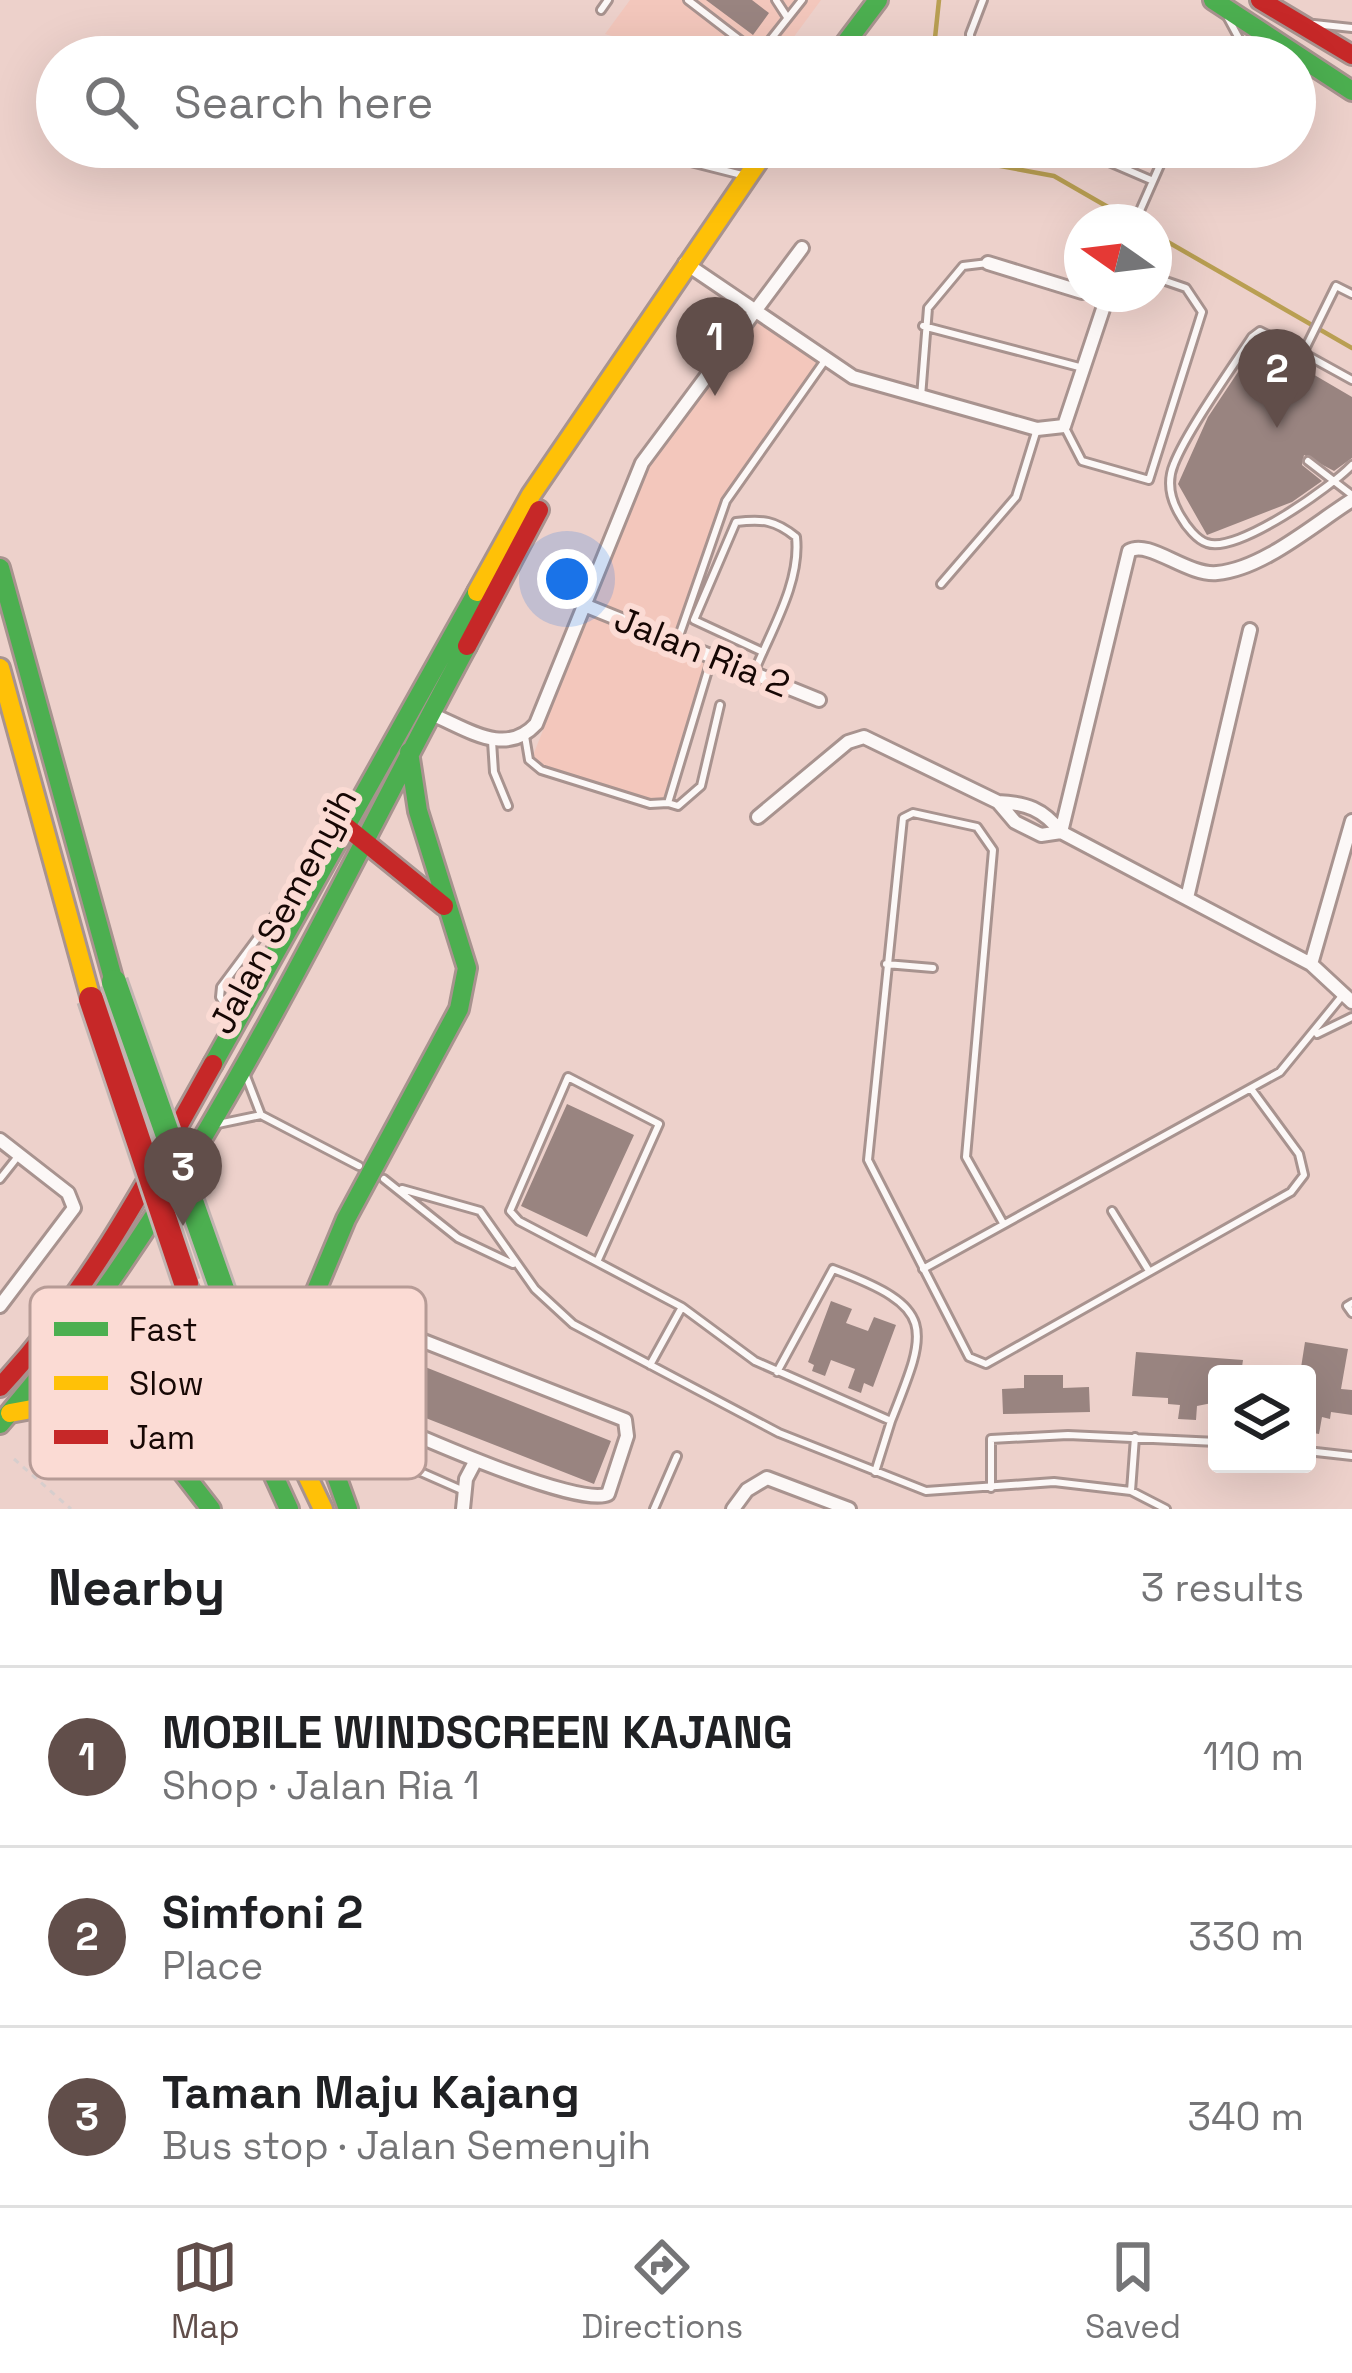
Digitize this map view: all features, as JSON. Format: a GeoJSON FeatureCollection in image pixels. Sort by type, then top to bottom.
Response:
{"type":"FeatureCollection","features":[{"type":"Feature","properties":{"kind":"main road"},"geometry":{"type":"LineString","coordinates":[[851,36],[878,0]]}},
{"type":"Feature","properties":{"kind":"main road"},"geometry":{"type":"LineString","coordinates":[[1260,0],[1352,55]]}},
{"type":"Feature","properties":{"kind":"main road"},"geometry":{"type":"LineString","coordinates":[[1219,5],[1267,36]]}},
{"type":"Feature","properties":{"kind":"main road"},"geometry":{"type":"LineString","coordinates":[[1316,68],[1352,91]]}},
{"type":"Feature","properties":{"kind":"main road","name":"Jalan Semenyih"},"geometry":{"type":"LineString","coordinates":[[106,1287],[128,1262],[201,1136],[230,1068],[531,495],[752,168]]}},
{"type":"Feature","properties":{"kind":"main road","name":"Jalan Semenyih"},"geometry":{"type":"LineString","coordinates":[[88,1287],[230,1068],[237,1021],[299,908],[409,752],[592,409]]}},
{"type":"Feature","properties":{"kind":"main road"},"geometry":{"type":"LineString","coordinates":[[0,568],[114,982],[220,1287]]}},
{"type":"Feature","properties":{"kind":"main road"},"geometry":{"type":"LineString","coordinates":[[0,668],[91,999],[188,1287]]}},
{"type":"Feature","properties":{"kind":"main road"},"geometry":{"type":"LineString","coordinates":[[318,1287],[346,1219],[459,1009],[466,968],[463,945],[446,908],[418,811],[409,752]]}},
{"type":"Feature","properties":{"kind":"main road"},"geometry":{"type":"LineString","coordinates":[[354,832],[446,908]]}},
{"type":"Feature","properties":{"kind":"main road","name":"Jalan Semenyih"},"geometry":{"type":"LineString","coordinates":[[0,1387],[30,1365]]}},
{"type":"Feature","properties":{"kind":"main road","name":"Jalan Semenyih"},"geometry":{"type":"LineString","coordinates":[[4,1419],[30,1380]]}},
{"type":"Feature","properties":{"kind":"main road"},"geometry":{"type":"LineString","coordinates":[[188,1479],[211,1509]]}},
{"type":"Feature","properties":{"kind":"main road"},"geometry":{"type":"LineString","coordinates":[[276,1479],[290,1509]]}},
{"type":"Feature","properties":{"kind":"main road"},"geometry":{"type":"LineString","coordinates":[[308,1479],[322,1509]]}},
{"type":"Feature","properties":{"kind":"main road"},"geometry":{"type":"LineString","coordinates":[[337,1479],[348,1509]]}},
{"type":"Feature","properties":{"kind":"street"},"geometry":{"type":"LineString","coordinates":[[431,714],[492,741],[525,736],[536,724],[642,463],[802,248]]}},
{"type":"Feature","properties":{"kind":"street"},"geometry":{"type":"LineString","coordinates":[[685,262],[853,377],[1037,429],[1064,426],[1103,312]]}},
{"type":"Feature","properties":{"kind":"street"},"geometry":{"type":"LineString","coordinates":[[988,263],[1064,287]]}},
{"type":"Feature","properties":{"kind":"street"},"geometry":{"type":"LineString","coordinates":[[1061,832],[1129,550],[1138,546],[1192,573],[1223,573],[1352,498]]}},
{"type":"Feature","properties":{"kind":"street","name":"Jalan Ria 2"},"geometry":{"type":"LineString","coordinates":[[584,605],[819,700]]}},
{"type":"Feature","properties":{"kind":"street"},"geometry":{"type":"LineString","coordinates":[[1187,898],[1250,630]]}},
{"type":"Feature","properties":{"kind":"street"},"geometry":{"type":"LineString","coordinates":[[758,817],[848,742],[865,737],[998,802],[1015,822],[1041,835],[1061,832]]}},
{"type":"Feature","properties":{"kind":"street"},"geometry":{"type":"LineString","coordinates":[[998,802],[1024,803],[1048,816],[1061,832],[1311,964],[1348,998]]}},
{"type":"Feature","properties":{"kind":"street"},"geometry":{"type":"LineString","coordinates":[[1311,964],[1352,821]]}},
{"type":"Feature","properties":{"kind":"street"},"geometry":{"type":"LineString","coordinates":[[0,1140],[68,1193],[74,1208],[0,1306]]}},
{"type":"Feature","properties":{"kind":"street"},"geometry":{"type":"LineString","coordinates":[[426,1342],[625,1420],[628,1436],[608,1494],[599,1498],[476,1460],[426,1438]]}},
{"type":"Feature","properties":{"kind":"street"},"geometry":{"type":"LineString","coordinates":[[464,1509],[464,1492],[476,1460]]}},
{"type":"Feature","properties":{"kind":"street"},"geometry":{"type":"LineString","coordinates":[[736,1505],[766,1478],[824,1504],[849,1509]]}},
{"type":"Feature","properties":{"kind":"lane"},"geometry":{"type":"LineString","coordinates":[[601,10],[608,0]]}},
{"type":"Feature","properties":{"kind":"lane"},"geometry":{"type":"LineString","coordinates":[[688,0],[735,36]]}},
{"type":"Feature","properties":{"kind":"lane"},"geometry":{"type":"LineString","coordinates":[[776,0],[788,18]]}},
{"type":"Feature","properties":{"kind":"lane"},"geometry":{"type":"LineString","coordinates":[[774,36],[802,0]]}},
{"type":"Feature","properties":{"kind":"lane"},"geometry":{"type":"LineString","coordinates":[[970,36],[982,0]]}},
{"type":"Feature","properties":{"kind":"lane"},"geometry":{"type":"LineString","coordinates":[[1219,5],[1237,36]]}},
{"type":"Feature","properties":{"kind":"lane"},"geometry":{"type":"LineString","coordinates":[[1282,15],[1352,28]]}},
{"type":"Feature","properties":{"kind":"lane"},"geometry":{"type":"LineString","coordinates":[[714,168],[746,176]]}},
{"type":"Feature","properties":{"kind":"lane"},"geometry":{"type":"LineString","coordinates":[[1123,168],[1151,180]]}},
{"type":"Feature","properties":{"kind":"lane"},"geometry":{"type":"LineString","coordinates":[[1142,204],[1157,168]]}},
{"type":"Feature","properties":{"kind":"lane"},"geometry":{"type":"LineString","coordinates":[[921,397],[923,326],[934,296],[963,266],[988,263]]}},
{"type":"Feature","properties":{"kind":"lane"},"geometry":{"type":"LineString","coordinates":[[1064,426],[1082,461],[1149,480],[1202,312],[1186,288],[1172,283]]}},
{"type":"Feature","properties":{"kind":"lane"},"geometry":{"type":"LineString","coordinates":[[1303,353],[1336,286],[1352,294]]}},
{"type":"Feature","properties":{"kind":"lane"},"geometry":{"type":"LineString","coordinates":[[923,326],[1087,369]]}},
{"type":"Feature","properties":{"kind":"lane"},"geometry":{"type":"LineString","coordinates":[[1352,380],[1260,331],[1173,466],[1169,494],[1183,523],[1204,543],[1217,544],[1247,536],[1337,481],[1352,465]]}},
{"type":"Feature","properties":{"kind":"lane"},"geometry":{"type":"LineString","coordinates":[[676,643],[726,501],[826,359]]}},
{"type":"Feature","properties":{"kind":"lane"},"geometry":{"type":"LineString","coordinates":[[941,584],[1016,496],[1037,429]]}},
{"type":"Feature","properties":{"kind":"lane"},"geometry":{"type":"LineString","coordinates":[[1308,461],[1352,498]]}},
{"type":"Feature","properties":{"kind":"lane"},"geometry":{"type":"LineString","coordinates":[[754,674],[763,652],[799,560],[796,537],[776,521],[760,519],[736,522],[694,620],[763,652]]}},
{"type":"Feature","properties":{"kind":"lane"},"geometry":{"type":"LineString","coordinates":[[668,803],[712,657]]}},
{"type":"Feature","properties":{"kind":"lane"},"geometry":{"type":"LineString","coordinates":[[525,736],[529,760],[541,770],[650,804],[677,806],[701,786],[720,705]]}},
{"type":"Feature","properties":{"kind":"lane"},"geometry":{"type":"LineString","coordinates":[[492,741],[494,772],[508,806]]}},
{"type":"Feature","properties":{"kind":"lane"},"geometry":{"type":"LineString","coordinates":[[1003,1223],[966,1157],[993,850],[977,827],[913,813],[903,818],[868,1160],[960,1347],[986,1364],[1292,1192],[1304,1175],[1299,1154],[1252,1090]]}},
{"type":"Feature","properties":{"kind":"lane"},"geometry":{"type":"LineString","coordinates":[[886,964],[934,968]]}},
{"type":"Feature","properties":{"kind":"lane"},"geometry":{"type":"LineString","coordinates":[[923,1269],[1252,1090],[1280,1072],[1348,998]]}},
{"type":"Feature","properties":{"kind":"lane"},"geometry":{"type":"LineString","coordinates":[[1313,1035],[1352,1018]]}},
{"type":"Feature","properties":{"kind":"lane"},"geometry":{"type":"LineString","coordinates":[[230,1068],[261,1115],[358,1166]]}},
{"type":"Feature","properties":{"kind":"lane"},"geometry":{"type":"LineString","coordinates":[[597,1262],[658,1124],[568,1077],[511,1210],[519,1221],[682,1307],[777,1372],[890,1421]]}},
{"type":"Feature","properties":{"kind":"lane"},"geometry":{"type":"LineString","coordinates":[[201,1136],[228,1119],[261,1115]]}},
{"type":"Feature","properties":{"kind":"lane"},"geometry":{"type":"LineString","coordinates":[[0,1179],[19,1155]]}},
{"type":"Feature","properties":{"kind":"lane"},"geometry":{"type":"LineString","coordinates":[[384,1179],[458,1238],[517,1266]]}},
{"type":"Feature","properties":{"kind":"lane"},"geometry":{"type":"LineString","coordinates":[[402,1189],[480,1211],[517,1266],[573,1324],[779,1433],[926,1491],[1054,1483],[1131,1491],[1166,1509]]}},
{"type":"Feature","properties":{"kind":"lane"},"geometry":{"type":"LineString","coordinates":[[1112,1211],[1149,1271]]}},
{"type":"Feature","properties":{"kind":"lane"},"geometry":{"type":"LineString","coordinates":[[777,1372],[833,1269],[884,1288],[908,1309],[920,1347],[875,1472]]}},
{"type":"Feature","properties":{"kind":"lane"},"geometry":{"type":"LineString","coordinates":[[650,1365],[682,1307]]}},
{"type":"Feature","properties":{"kind":"lane"},"geometry":{"type":"LineString","coordinates":[[992,1488],[991,1439],[1135,1437],[1208,1441]]}},
{"type":"Feature","properties":{"kind":"lane"},"geometry":{"type":"LineString","coordinates":[[1131,1491],[1135,1437]]}},
{"type":"Feature","properties":{"kind":"lane"},"geometry":{"type":"LineString","coordinates":[[1316,1452],[1352,1456]]}},
{"type":"Feature","properties":{"kind":"lane"},"geometry":{"type":"LineString","coordinates":[[654,1509],[677,1456]]}},
{"type":"Feature","properties":{"kind":"lane"},"geometry":{"type":"LineString","coordinates":[[426,1475],[464,1492]]}},
{"type":"Feature","properties":{"kind":"lane"},"geometry":{"type":"LineString","coordinates":[[736,1505],[752,1509]]}},
{"type":"Feature","properties":{"kind":"path"},"geometry":{"type":"LineString","coordinates":[[14,1459],[30,1473]]}},
{"type":"Feature","properties":{"kind":"path"},"geometry":{"type":"LineString","coordinates":[[37,1479],[71,1509]]}},
{"type":"Feature","properties":{"kind":"shaded area"},"geometry":{"type":"Polygon","coordinates":[[[630,0],[821,0],[794,36],[605,34],[630,0]]]}},
{"type":"Feature","properties":{"kind":"shaded area"},"geometry":{"type":"Polygon","coordinates":[[[755,320],[819,363],[723,500],[672,646],[707,661],[666,799],[650,800],[542,766],[532,758],[647,466],[755,320]]]}},
{"type":"Feature","properties":{"kind":"building"},"geometry":{"type":"Polygon","coordinates":[[[706,0],[752,0],[769,13],[753,35],[706,0]]]}},
{"type":"Feature","properties":{"kind":"building"},"geometry":{"type":"Polygon","coordinates":[[[1258,342],[1352,397],[1352,458],[1334,471],[1304,455],[1302,465],[1322,481],[1292,502],[1207,535],[1178,484],[1208,417],[1258,342]]]}},
{"type":"Feature","properties":{"kind":"building"},"geometry":{"type":"Polygon","coordinates":[[[567,1104],[634,1135],[587,1237],[521,1206],[567,1104]]]}},
{"type":"Feature","properties":{"kind":"building"},"geometry":{"type":"Polygon","coordinates":[[[831,1301],[852,1309],[846,1323],[868,1331],[874,1317],[896,1325],[873,1387],[864,1383],[861,1393],[848,1388],[855,1369],[831,1360],[825,1376],[812,1371],[814,1365],[808,1362],[831,1301]]]}},
{"type":"Feature","properties":{"kind":"building"},"geometry":{"type":"Polygon","coordinates":[[[1305,1342],[1348,1349],[1341,1389],[1352,1390],[1352,1415],[1331,1412],[1330,1419],[1322,1417],[1319,1434],[1316,1365],[1301,1365],[1305,1342]]]}},
{"type":"Feature","properties":{"kind":"building"},"geometry":{"type":"Polygon","coordinates":[[[1136,1352],[1243,1360],[1242,1365],[1208,1365],[1208,1404],[1197,1406],[1196,1420],[1178,1419],[1180,1405],[1168,1404],[1168,1398],[1132,1396],[1136,1352]]]}},
{"type":"Feature","properties":{"kind":"building"},"geometry":{"type":"Polygon","coordinates":[[[426,1367],[611,1441],[594,1484],[426,1418],[426,1367]]]}},
{"type":"Feature","properties":{"kind":"building"},"geometry":{"type":"Polygon","coordinates":[[[1024,1375],[1063,1375],[1063,1388],[1089,1387],[1090,1412],[1003,1414],[1002,1389],[1024,1388],[1024,1375]]]}},
{"type":"Feature","properties":{"kind":"waterway"},"geometry":{"type":"LineString","coordinates":[[935,36],[939,0]]}},
{"type":"Feature","properties":{"kind":"waterway"},"geometry":{"type":"LineString","coordinates":[[1011,168],[1054,176],[1103,204]]}},
{"type":"Feature","properties":{"kind":"waterway"},"geometry":{"type":"LineString","coordinates":[[1172,244],[1352,348]]}},
{"type":"Feature","properties":{"kind":"traffic: fast"},"geometry":{"type":"LineString","coordinates":[[851,36],[878,0]]}},
{"type":"Feature","properties":{"kind":"traffic: fast"},"geometry":{"type":"LineString","coordinates":[[1213,0],[1268,36]]}},
{"type":"Feature","properties":{"kind":"traffic: fast"},"geometry":{"type":"LineString","coordinates":[[1316,67],[1352,91]]}},
{"type":"Feature","properties":{"kind":"traffic: fast"},"geometry":{"type":"LineString","coordinates":[[0,568],[114,982]]}},
{"type":"Feature","properties":{"kind":"traffic: fast"},"geometry":{"type":"LineString","coordinates":[[213,1064],[477,592]]}},
{"type":"Feature","properties":{"kind":"traffic: fast"},"geometry":{"type":"LineString","coordinates":[[105,1287],[197,1147],[254,1049],[467,646]]}},
{"type":"Feature","properties":{"kind":"traffic: fast"},"geometry":{"type":"LineString","coordinates":[[318,1287],[346,1219],[459,1009],[467,968],[418,811],[409,752]]}},
{"type":"Feature","properties":{"kind":"traffic: fast"},"geometry":{"type":"LineString","coordinates":[[114,982],[221,1287]]}},
{"type":"Feature","properties":{"kind":"traffic: fast"},"geometry":{"type":"LineString","coordinates":[[186,1283],[188,1287]]}},
{"type":"Feature","properties":{"kind":"traffic: fast"},"geometry":{"type":"LineString","coordinates":[[0,1424],[30,1387]]}},
{"type":"Feature","properties":{"kind":"traffic: fast"},"geometry":{"type":"LineString","coordinates":[[188,1479],[211,1509]]}},
{"type":"Feature","properties":{"kind":"traffic: fast"},"geometry":{"type":"LineString","coordinates":[[275,1479],[289,1509]]}},
{"type":"Feature","properties":{"kind":"traffic: fast"},"geometry":{"type":"LineString","coordinates":[[337,1479],[348,1509]]}},
{"type":"Feature","properties":{"kind":"traffic: slow"},"geometry":{"type":"LineString","coordinates":[[477,592],[531,495],[754,168]]}},
{"type":"Feature","properties":{"kind":"traffic: slow"},"geometry":{"type":"LineString","coordinates":[[0,668],[91,999]]}},
{"type":"Feature","properties":{"kind":"traffic: slow"},"geometry":{"type":"LineString","coordinates":[[10,1413],[30,1409]]}},
{"type":"Feature","properties":{"kind":"traffic: slow"},"geometry":{"type":"LineString","coordinates":[[309,1479],[323,1509]]}},
{"type":"Feature","properties":{"kind":"traffic: jam"},"geometry":{"type":"LineString","coordinates":[[1260,0],[1352,55]]}},
{"type":"Feature","properties":{"kind":"traffic: jam"},"geometry":{"type":"LineString","coordinates":[[467,646],[539,510]]}},
{"type":"Feature","properties":{"kind":"traffic: jam"},"geometry":{"type":"LineString","coordinates":[[344,825],[444,906]]}},
{"type":"Feature","properties":{"kind":"traffic: jam"},"geometry":{"type":"LineString","coordinates":[[91,999],[186,1283]]}},
{"type":"Feature","properties":{"kind":"traffic: jam"},"geometry":{"type":"LineString","coordinates":[[80,1287],[213,1064]]}},
{"type":"Feature","properties":{"kind":"traffic: jam"},"geometry":{"type":"LineString","coordinates":[[0,1387],[30,1352]]}},
{"type":"Feature","properties":{"kind":"place","name":"MOBILE WINDSCREEN KAJANG"},"geometry":{"type":"Point","coordinates":[715,396]}},
{"type":"Feature","properties":{"kind":"place","name":"Simfoni 2"},"geometry":{"type":"Point","coordinates":[1277,428]}},
{"type":"Feature","properties":{"kind":"place","name":"Taman Maju Kajang"},"geometry":{"type":"Point","coordinates":[183,1226]}}]}
